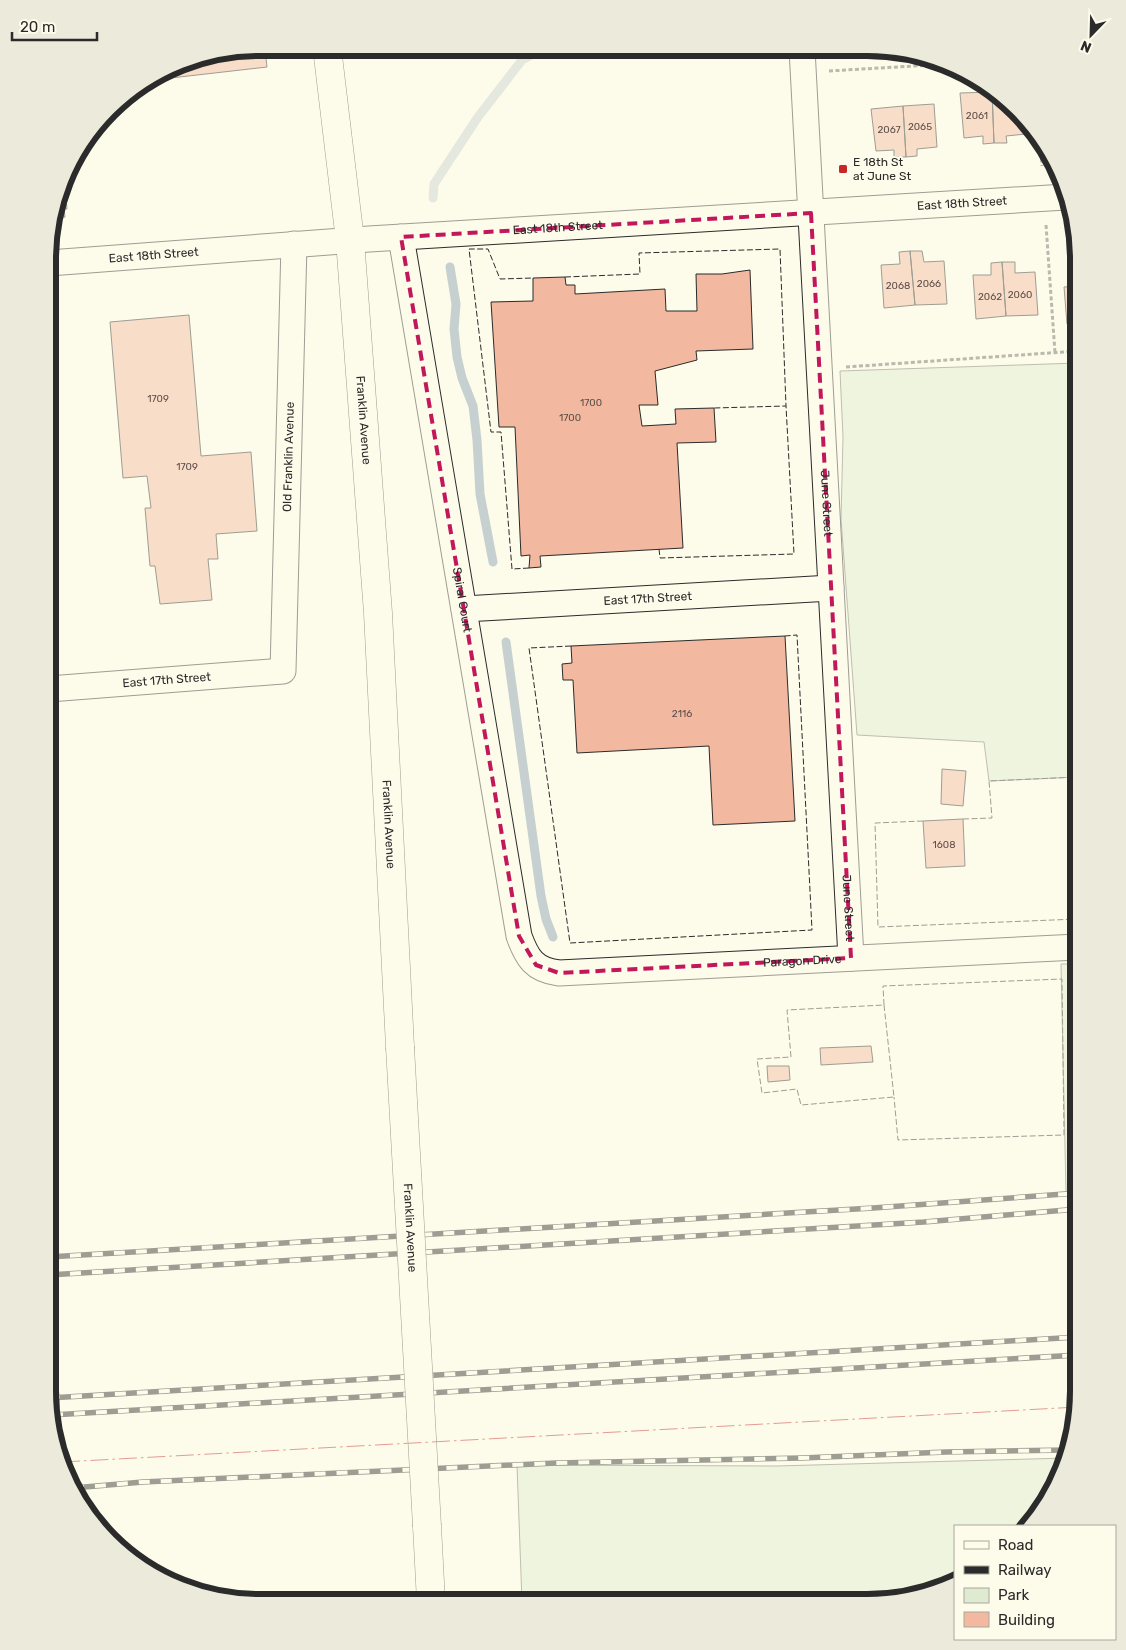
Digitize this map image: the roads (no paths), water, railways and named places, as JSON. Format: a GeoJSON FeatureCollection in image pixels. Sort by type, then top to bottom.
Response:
{"type":"FeatureCollection","features":[{"type":"Feature","properties":{"kind":"street","name":"Franklin Avenue"},"geometry":{"type":"LineString","coordinates":[[328,56],[350,240],[378,613],[400,1047],[432,1594]]}},
{"type":"Feature","properties":{"kind":"street","name":"June Street"},"geometry":{"type":"LineString","coordinates":[[802,56],[852,958]]}},
{"type":"Feature","properties":{"kind":"street","name":"East 18th Street"},"geometry":{"type":"LineString","coordinates":[[56,262],[350,240],[1060,197]]}},
{"type":"Feature","properties":{"kind":"street","name":"Spiral Court"},"geometry":{"type":"LineString","coordinates":[[401,237],[518,936],[530,960]]}},
{"type":"Feature","properties":{"kind":"street","name":"Old Franklin Avenue"},"geometry":{"type":"LineString","coordinates":[[283,671],[294,244]]}},
{"type":"Feature","properties":{"kind":"street","name":"East 17th Street"},"geometry":{"type":"LineString","coordinates":[[464,609],[831,588]]}},
{"type":"Feature","properties":{"kind":"street","name":"East 17th Street"},"geometry":{"type":"LineString","coordinates":[[56,688],[283,671]]}},
{"type":"Feature","properties":{"kind":"street","name":"Paragon Drive"},"geometry":{"type":"LineString","coordinates":[[530,960],[550,972],[559,973],[1070,947]]}},
{"type":"Feature","properties":{"kind":"waterway"},"geometry":{"type":"LineString","coordinates":[[433,198],[434,184],[478,117],[522,60],[529,56]]}},
{"type":"Feature","properties":{"kind":"waterway"},"geometry":{"type":"LineString","coordinates":[[450,267],[456,304],[454,329],[457,357],[462,378],[473,406],[480,494],[493,562]]}},
{"type":"Feature","properties":{"kind":"waterway"},"geometry":{"type":"LineString","coordinates":[[506,642],[541,896],[546,919],[553,937]]}},
{"type":"Feature","properties":{"kind":"railway"},"geometry":{"type":"LineString","coordinates":[[56,1257],[873,1208],[1070,1194]]}},
{"type":"Feature","properties":{"kind":"railway"},"geometry":{"type":"LineString","coordinates":[[56,1275],[924,1222],[1070,1210]]}},
{"type":"Feature","properties":{"kind":"railway"},"geometry":{"type":"LineString","coordinates":[[57,1398],[1070,1337]]}},
{"type":"Feature","properties":{"kind":"railway"},"geometry":{"type":"LineString","coordinates":[[58,1415],[1070,1355]]}},
{"type":"Feature","properties":{"kind":"railway"},"geometry":{"type":"LineString","coordinates":[[80,1487],[143,1482],[556,1463],[1061,1450]]}},
{"type":"Feature","properties":{"kind":"place","name":"E 18th St at June St"},"geometry":{"type":"Point","coordinates":[843,169]}}]}
